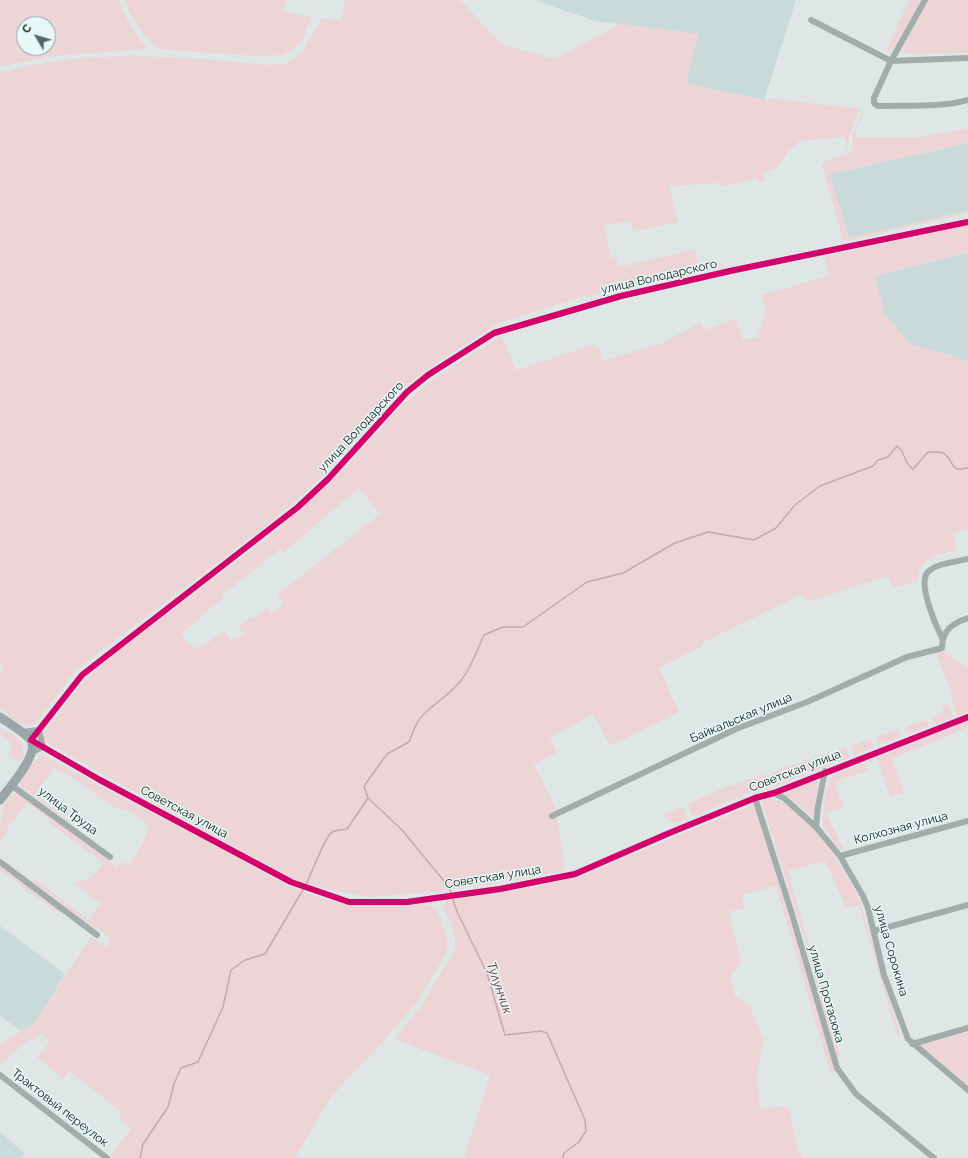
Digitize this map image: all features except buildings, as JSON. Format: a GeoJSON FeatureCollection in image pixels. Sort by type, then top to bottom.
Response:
{"type":"FeatureCollection","features":[{"type":"Feature","properties":{"kind":"highway"},"geometry":{"type":"LineString","coordinates":[[0,717],[31,740],[33,747],[27,763],[0,800]]}},
{"type":"Feature","properties":{"kind":"street"},"geometry":{"type":"LineString","coordinates":[[925,0],[891,61],[874,98],[874,104],[878,106],[959,102],[968,100]]}},
{"type":"Feature","properties":{"kind":"street"},"geometry":{"type":"LineString","coordinates":[[811,20],[891,61],[968,58]]}},
{"type":"Feature","properties":{"kind":"street","name":"улица Володарского"},"geometry":{"type":"LineString","coordinates":[[31,740],[87,671],[298,507],[328,479],[407,392],[428,375],[489,336],[621,296],[730,271],[968,222]]}},
{"type":"Feature","properties":{"kind":"street"},"geometry":{"type":"LineString","coordinates":[[968,559],[939,566],[927,573],[924,580],[924,587],[936,626],[942,638],[951,627],[968,618]]}},
{"type":"Feature","properties":{"kind":"street","name":"Байкальская улица"},"geometry":{"type":"LineString","coordinates":[[552,816],[736,729],[807,702],[907,657],[942,648],[942,638]]}},
{"type":"Feature","properties":{"kind":"street","name":"Советская улица"},"geometry":{"type":"LineString","coordinates":[[31,740],[100,780],[291,882],[349,902],[407,902],[500,889],[575,874],[755,798],[774,793],[968,717]]}},
{"type":"Feature","properties":{"kind":"street"},"geometry":{"type":"LineString","coordinates":[[21,732],[39,730],[43,748],[32,752]]}},
{"type":"Feature","properties":{"kind":"street"},"geometry":{"type":"LineString","coordinates":[[816,827],[818,806],[825,772]]}},
{"type":"Feature","properties":{"kind":"street","name":"улица Труда"},"geometry":{"type":"LineString","coordinates":[[11,785],[110,857]]}},
{"type":"Feature","properties":{"kind":"street","name":"улица Сорокина"},"geometry":{"type":"LineString","coordinates":[[774,793],[784,798],[816,827],[840,856],[863,896],[868,908],[884,975],[905,1034],[912,1044],[968,1090]]}},
{"type":"Feature","properties":{"kind":"street","name":"улица Протасюка"},"geometry":{"type":"LineString","coordinates":[[755,798],[791,911],[837,1068],[856,1094],[934,1158]]}},
{"type":"Feature","properties":{"kind":"street","name":"Колхозная улица"},"geometry":{"type":"LineString","coordinates":[[840,856],[968,821]]}},
{"type":"Feature","properties":{"kind":"street"},"geometry":{"type":"LineString","coordinates":[[0,862],[97,935]]}},
{"type":"Feature","properties":{"kind":"street"},"geometry":{"type":"LineString","coordinates":[[874,931],[968,905]]}},
{"type":"Feature","properties":{"kind":"street"},"geometry":{"type":"LineString","coordinates":[[912,1044],[968,1028]]}},
{"type":"Feature","properties":{"kind":"street","name":"Трактовый переулок"},"geometry":{"type":"LineString","coordinates":[[0,1075],[107,1158]]}},
{"type":"Feature","properties":{"kind":"shaded area"},"geometry":{"type":"Polygon","coordinates":[[[0,0],[118,0],[131,26],[148,49],[56,56],[56,16],[16,16],[16,56],[52,56],[0,67],[0,0]]]}},
{"type":"Feature","properties":{"kind":"shaded area"},"geometry":{"type":"Polygon","coordinates":[[[124,0],[285,0],[284,12],[312,17],[302,40],[293,50],[283,55],[253,56],[158,49],[138,26],[130,14],[124,0]]]}},
{"type":"Feature","properties":{"kind":"shaded area"},"geometry":{"type":"Polygon","coordinates":[[[345,0],[460,0],[503,45],[555,59],[620,24],[698,34],[686,84],[764,100],[771,98],[850,108],[860,107],[849,136],[847,148],[845,138],[843,137],[800,141],[791,148],[777,168],[763,173],[765,181],[759,183],[757,178],[722,187],[721,183],[669,186],[678,222],[633,232],[631,221],[604,226],[611,258],[616,257],[618,267],[696,249],[698,265],[722,262],[722,265],[575,299],[499,323],[442,359],[400,390],[340,458],[298,499],[266,526],[76,670],[37,722],[32,725],[27,725],[17,722],[0,708],[0,674],[4,667],[0,665],[0,73],[33,65],[101,57],[170,57],[272,65],[287,63],[303,50],[322,18],[341,21],[345,0]]]}},
{"type":"Feature","properties":{"kind":"shaded area"},"geometry":{"type":"Polygon","coordinates":[[[534,0],[796,0],[764,100],[686,84],[697,34],[595,21],[534,0]]]}},
{"type":"Feature","properties":{"kind":"shaded area"},"geometry":{"type":"Polygon","coordinates":[[[909,0],[921,0],[897,47],[888,52],[886,51],[909,0]]]}},
{"type":"Feature","properties":{"kind":"shaded area"},"geometry":{"type":"Polygon","coordinates":[[[928,0],[968,0],[968,53],[908,54],[904,52],[903,48],[928,0]]]}},
{"type":"Feature","properties":{"kind":"shaded area"},"geometry":{"type":"Polygon","coordinates":[[[862,113],[864,113],[855,131],[856,137],[918,137],[968,129],[968,143],[829,174],[849,238],[968,211],[968,213],[848,241],[843,240],[822,166],[828,160],[852,151],[853,133],[862,113]]]}},
{"type":"Feature","properties":{"kind":"shaded area"},"geometry":{"type":"Polygon","coordinates":[[[968,143],[968,211],[849,238],[829,174],[968,143]]]}},
{"type":"Feature","properties":{"kind":"shaded area"},"geometry":{"type":"Polygon","coordinates":[[[968,225],[968,252],[875,276],[884,314],[910,344],[968,361],[968,528],[953,533],[956,550],[930,558],[922,566],[917,581],[894,588],[888,576],[807,602],[802,594],[702,643],[703,646],[659,668],[679,712],[610,746],[593,714],[550,738],[557,752],[534,764],[556,808],[565,870],[529,878],[433,892],[370,897],[326,889],[293,879],[54,747],[45,739],[45,731],[80,685],[99,666],[271,535],[341,472],[397,410],[415,394],[435,378],[502,335],[516,370],[594,344],[595,348],[599,347],[603,361],[662,343],[700,323],[705,330],[736,319],[743,340],[758,337],[766,309],[761,295],[828,276],[824,256],[968,225]],[[359,488],[283,553],[280,549],[221,596],[223,598],[181,634],[193,648],[205,645],[224,631],[231,640],[245,636],[238,627],[253,616],[255,618],[267,608],[272,613],[284,603],[277,595],[380,514],[359,488]]]}},
{"type":"Feature","properties":{"kind":"shaded area"},"geometry":{"type":"Polygon","coordinates":[[[968,252],[968,361],[910,344],[884,314],[875,276],[968,252]]]}},
{"type":"Feature","properties":{"kind":"shaded area"},"geometry":{"type":"Polygon","coordinates":[[[941,651],[968,668],[968,712],[957,716],[950,694],[952,693],[935,652],[941,651]]]}},
{"type":"Feature","properties":{"kind":"shaded area"},"geometry":{"type":"Polygon","coordinates":[[[948,704],[954,717],[934,725],[932,718],[943,714],[941,707],[948,704]]]}},
{"type":"Feature","properties":{"kind":"shaded area"},"geometry":{"type":"Polygon","coordinates":[[[927,720],[929,727],[908,734],[906,727],[927,720]]]}},
{"type":"Feature","properties":{"kind":"shaded area"},"geometry":{"type":"Polygon","coordinates":[[[968,721],[968,727],[892,759],[904,793],[890,797],[877,759],[865,763],[867,771],[842,779],[835,785],[844,807],[826,813],[844,850],[839,849],[822,825],[826,790],[832,775],[968,721]]]}},
{"type":"Feature","properties":{"kind":"shaded area"},"geometry":{"type":"Polygon","coordinates":[[[0,728],[3,733],[9,731],[20,741],[24,749],[24,753],[20,762],[9,755],[11,752],[10,742],[0,734],[0,728]]]}},
{"type":"Feature","properties":{"kind":"shaded area"},"geometry":{"type":"Polygon","coordinates":[[[899,729],[902,737],[879,745],[876,737],[899,729]]]}},
{"type":"Feature","properties":{"kind":"shaded area"},"geometry":{"type":"Polygon","coordinates":[[[871,739],[874,747],[854,755],[851,746],[871,739]]]}},
{"type":"Feature","properties":{"kind":"shaded area"},"geometry":{"type":"Polygon","coordinates":[[[846,747],[850,757],[776,786],[772,772],[846,747]]]}},
{"type":"Feature","properties":{"kind":"shaded area"},"geometry":{"type":"Polygon","coordinates":[[[40,755],[46,756],[215,845],[272,877],[316,897],[357,905],[431,905],[436,909],[447,937],[448,946],[445,955],[418,1001],[387,1037],[330,1098],[295,1158],[109,1158],[131,1129],[118,1118],[122,1112],[69,1071],[63,1079],[37,1057],[50,1042],[42,1034],[34,1040],[31,1038],[0,1065],[0,1044],[34,1024],[91,937],[105,947],[111,939],[97,928],[95,930],[0,857],[34,881],[35,879],[88,920],[100,904],[73,882],[84,880],[91,876],[104,863],[48,822],[50,820],[27,803],[7,828],[9,830],[0,842],[2,812],[8,799],[13,794],[19,793],[117,867],[122,861],[129,866],[138,852],[149,829],[143,821],[135,815],[117,809],[73,778],[54,768],[35,794],[84,834],[19,784],[21,778],[40,755]]]}},
{"type":"Feature","properties":{"kind":"shaded area"},"geometry":{"type":"Polygon","coordinates":[[[768,774],[771,787],[746,794],[693,817],[687,804],[726,787],[768,774]]]}},
{"type":"Feature","properties":{"kind":"shaded area"},"geometry":{"type":"Polygon","coordinates":[[[815,779],[818,783],[814,818],[787,796],[785,792],[815,779]]]}},
{"type":"Feature","properties":{"kind":"shaded area"},"geometry":{"type":"Polygon","coordinates":[[[769,798],[785,803],[809,823],[828,847],[858,895],[899,1030],[898,1039],[859,905],[846,908],[825,861],[788,871],[841,1059],[835,1055],[806,944],[761,800],[769,798]]]}},
{"type":"Feature","properties":{"kind":"shaded area"},"geometry":{"type":"Polygon","coordinates":[[[754,804],[835,1069],[831,1075],[776,886],[742,895],[745,908],[729,912],[741,961],[730,977],[735,997],[749,1004],[764,1041],[757,1073],[760,1109],[786,1106],[789,1109],[798,1152],[802,1158],[464,1158],[490,1075],[394,1039],[422,1005],[455,949],[455,936],[452,924],[443,908],[444,903],[447,900],[533,887],[581,876],[754,804]]]}},
{"type":"Feature","properties":{"kind":"shaded area"},"geometry":{"type":"Polygon","coordinates":[[[683,806],[688,819],[675,824],[667,820],[664,814],[683,806]]]}},
{"type":"Feature","properties":{"kind":"shaded area"},"geometry":{"type":"Polygon","coordinates":[[[0,866],[61,910],[58,913],[0,870],[0,866]]]}},
{"type":"Feature","properties":{"kind":"shaded area"},"geometry":{"type":"Polygon","coordinates":[[[0,926],[65,974],[38,1019],[34,1024],[21,1031],[0,1016],[0,926]]]}},
{"type":"Feature","properties":{"kind":"shaded area"},"geometry":{"type":"Polygon","coordinates":[[[968,1031],[968,1085],[919,1045],[968,1031]]]}},
{"type":"Feature","properties":{"kind":"shaded area"},"geometry":{"type":"Polygon","coordinates":[[[0,1132],[25,1154],[22,1158],[0,1158],[0,1132]]]}},
{"type":"Feature","properties":{"kind":"waterway"},"geometry":{"type":"LineString","coordinates":[[306,885],[329,835],[334,831],[347,829],[368,798],[364,786],[387,754],[409,742],[423,715],[449,693],[466,674],[484,635],[503,627],[523,627],[587,582],[623,573],[675,543],[708,532],[754,540],[776,528],[795,505],[820,486],[873,466],[878,460],[888,457],[897,446],[900,448],[908,464],[913,469],[928,452],[944,453],[955,468],[968,468]]}},
{"type":"Feature","properties":{"kind":"waterway","name":"Тулунчик"},"geometry":{"type":"LineString","coordinates":[[368,798],[402,830],[449,887],[451,893]]}},
{"type":"Feature","properties":{"kind":"waterway"},"geometry":{"type":"LineString","coordinates":[[140,1158],[143,1144],[168,1107],[174,1084],[181,1068],[198,1062],[223,1007],[231,970],[245,960],[265,954],[304,888]]}},
{"type":"Feature","properties":{"kind":"waterway","name":"Тулунчик"},"geometry":{"type":"LineString","coordinates":[[452,897],[458,914],[487,973],[505,1035],[541,1031],[547,1033],[585,1120],[586,1131],[579,1142],[564,1153],[563,1158]]}},
{"type":"Feature","properties":{"kind":"cycle path"},"geometry":{"type":"LineString","coordinates":[[968,222],[730,271],[621,296],[494,333],[428,375],[407,392],[328,479],[298,507],[82,675],[31,740],[100,780],[291,882],[349,902],[407,902],[500,889],[575,874],[755,798],[774,793],[968,717]]}}]}
